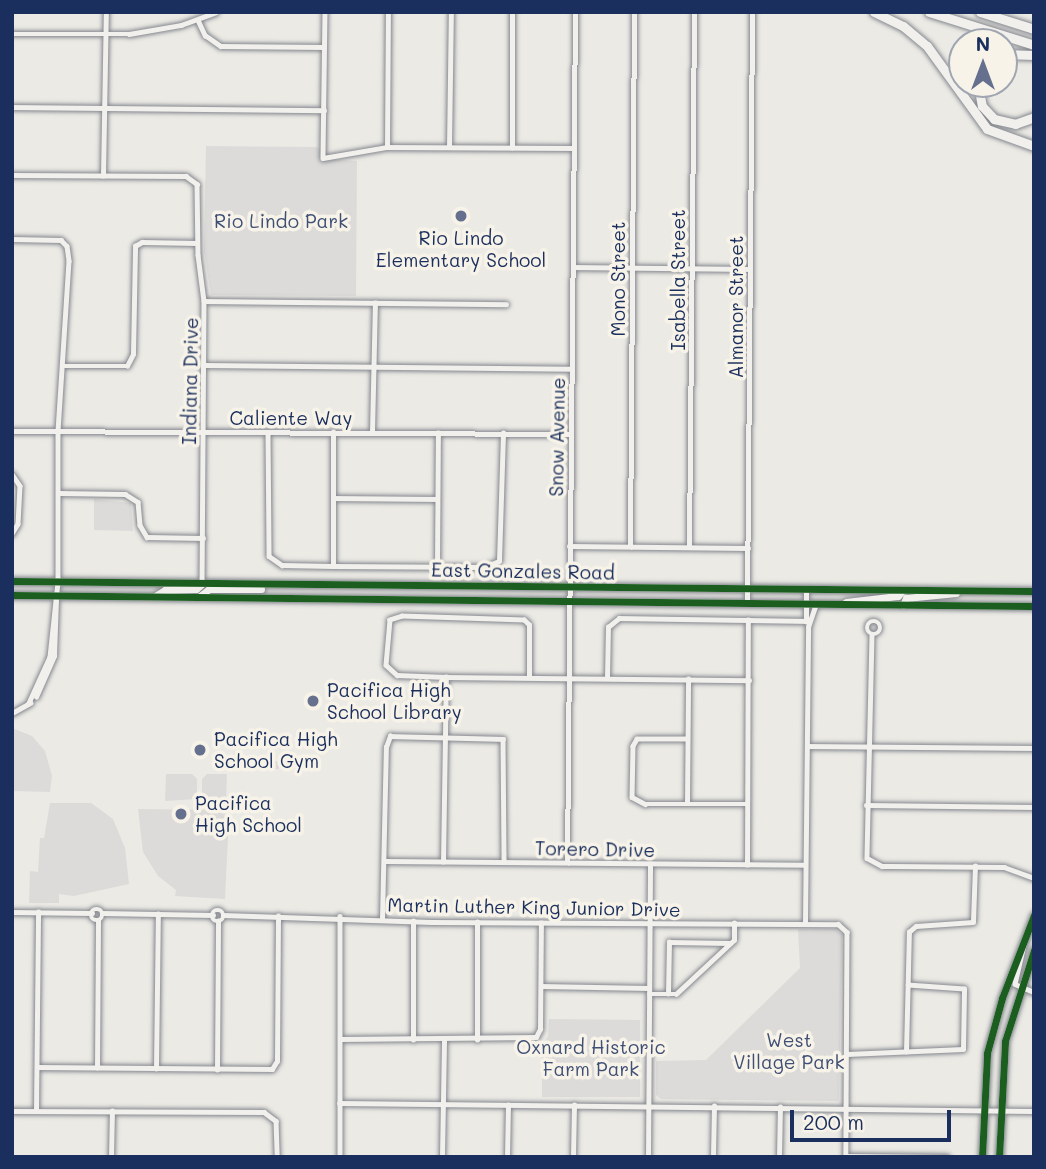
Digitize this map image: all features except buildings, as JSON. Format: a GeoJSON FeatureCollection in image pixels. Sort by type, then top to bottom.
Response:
{"type":"FeatureCollection","features":[{"type":"Feature","properties":{"kind":"highway"},"geometry":{"type":"LineString","coordinates":[[874,12],[904,26],[928,46],[987,129],[1034,146]]}},
{"type":"Feature","properties":{"kind":"highway"},"geometry":{"type":"LineString","coordinates":[[929,12],[1034,45]]}},
{"type":"Feature","properties":{"kind":"highway"},"geometry":{"type":"LineString","coordinates":[[980,12],[1034,27]]}},
{"type":"Feature","properties":{"kind":"highway"},"geometry":{"type":"LineString","coordinates":[[981,98],[982,106],[994,119],[1015,124],[1034,117]]}},
{"type":"Feature","properties":{"kind":"main road","name":"East Gonzales Road"},"geometry":{"type":"LineString","coordinates":[[12,581],[1034,591]]}},
{"type":"Feature","properties":{"kind":"main road"},"geometry":{"type":"LineString","coordinates":[[154,596],[202,584]]}},
{"type":"Feature","properties":{"kind":"main road"},"geometry":{"type":"LineString","coordinates":[[200,597],[209,589],[273,589],[282,584]]}},
{"type":"Feature","properties":{"kind":"main road"},"geometry":{"type":"LineString","coordinates":[[843,604],[854,598],[898,596],[903,590]]}},
{"type":"Feature","properties":{"kind":"main road"},"geometry":{"type":"LineString","coordinates":[[903,605],[906,598],[941,597],[963,590]]}},
{"type":"Feature","properties":{"kind":"main road","name":"East Gonzales Road"},"geometry":{"type":"LineString","coordinates":[[12,595],[1034,606]]}},
{"type":"Feature","properties":{"kind":"main road"},"geometry":{"type":"LineString","coordinates":[[982,1157],[985,1066],[995,1020],[1034,915]]}},
{"type":"Feature","properties":{"kind":"main road"},"geometry":{"type":"LineString","coordinates":[[999,1157],[999,1111],[1005,1041],[1019,988],[1034,950]]}},
{"type":"Feature","properties":{"kind":"street"},"geometry":{"type":"LineString","coordinates":[[12,175],[103,176],[106,12]]}},
{"type":"Feature","properties":{"kind":"street"},"geometry":{"type":"LineString","coordinates":[[12,34],[105,35],[148,32],[198,20],[216,12]]}},
{"type":"Feature","properties":{"kind":"street"},"geometry":{"type":"LineString","coordinates":[[325,12],[323,159],[387,148],[574,148]]}},
{"type":"Feature","properties":{"kind":"street"},"geometry":{"type":"LineString","coordinates":[[387,148],[388,12]]}},
{"type":"Feature","properties":{"kind":"street"},"geometry":{"type":"LineString","coordinates":[[449,147],[451,12]]}},
{"type":"Feature","properties":{"kind":"street"},"geometry":{"type":"LineString","coordinates":[[512,12],[512,148]]}},
{"type":"Feature","properties":{"kind":"street","name":"Snow Avenue"},"geometry":{"type":"LineString","coordinates":[[566,863],[575,12]]}},
{"type":"Feature","properties":{"kind":"street","name":"Mono Street"},"geometry":{"type":"LineString","coordinates":[[630,547],[634,12]]}},
{"type":"Feature","properties":{"kind":"street","name":"Isabella Street"},"geometry":{"type":"LineString","coordinates":[[689,547],[694,12]]}},
{"type":"Feature","properties":{"kind":"street","name":"Almanor Street"},"geometry":{"type":"LineString","coordinates":[[747,602],[752,12]]}},
{"type":"Feature","properties":{"kind":"street"},"geometry":{"type":"LineString","coordinates":[[198,20],[205,35],[221,46],[324,47]]}},
{"type":"Feature","properties":{"kind":"street"},"geometry":{"type":"LineString","coordinates":[[12,107],[324,110]]}},
{"type":"Feature","properties":{"kind":"street","name":"Indiana Drive"},"geometry":{"type":"LineString","coordinates":[[103,176],[194,180],[197,243],[204,301],[202,584]]}},
{"type":"Feature","properties":{"kind":"street"},"geometry":{"type":"LineString","coordinates":[[12,239],[55,239],[67,246],[58,431],[58,582],[55,595],[54,656],[44,686],[29,704],[12,713]]}},
{"type":"Feature","properties":{"kind":"street"},"geometry":{"type":"LineString","coordinates":[[62,366],[127,366],[133,354],[135,246],[142,242],[197,243]]}},
{"type":"Feature","properties":{"kind":"street"},"geometry":{"type":"LineString","coordinates":[[573,267],[750,269]]}},
{"type":"Feature","properties":{"kind":"street"},"geometry":{"type":"LineString","coordinates":[[204,301],[506,304]]}},
{"type":"Feature","properties":{"kind":"street"},"geometry":{"type":"LineString","coordinates":[[372,432],[375,303]]}},
{"type":"Feature","properties":{"kind":"street"},"geometry":{"type":"LineString","coordinates":[[204,365],[572,369]]}},
{"type":"Feature","properties":{"kind":"street","name":"Caliente Way"},"geometry":{"type":"LineString","coordinates":[[12,431],[570,434]]}},
{"type":"Feature","properties":{"kind":"street"},"geometry":{"type":"LineString","coordinates":[[268,432],[267,550],[274,561],[333,566],[485,567],[499,561],[503,433]]}},
{"type":"Feature","properties":{"kind":"street"},"geometry":{"type":"LineString","coordinates":[[333,432],[333,566]]}},
{"type":"Feature","properties":{"kind":"street"},"geometry":{"type":"LineString","coordinates":[[437,566],[438,433]]}},
{"type":"Feature","properties":{"kind":"street"},"geometry":{"type":"LineString","coordinates":[[12,534],[19,519],[14,476]]}},
{"type":"Feature","properties":{"kind":"street"},"geometry":{"type":"LineString","coordinates":[[59,493],[125,494],[138,502],[140,525],[147,537],[202,538]]}},
{"type":"Feature","properties":{"kind":"street"},"geometry":{"type":"LineString","coordinates":[[332,498],[437,499]]}},
{"type":"Feature","properties":{"kind":"street"},"geometry":{"type":"LineString","coordinates":[[569,546],[748,548]]}},
{"type":"Feature","properties":{"kind":"street"},"geometry":{"type":"LineString","coordinates":[[805,923],[807,589]]}},
{"type":"Feature","properties":{"kind":"street"},"geometry":{"type":"LineString","coordinates":[[807,623],[816,603]]}},
{"type":"Feature","properties":{"kind":"street"},"geometry":{"type":"LineString","coordinates":[[529,677],[529,625],[518,618],[395,617],[387,630],[386,665],[391,672],[446,677],[749,680]]}},
{"type":"Feature","properties":{"kind":"street"},"geometry":{"type":"LineString","coordinates":[[607,678],[608,627],[613,620],[807,623]]}},
{"type":"Feature","properties":{"kind":"street"},"geometry":{"type":"LineString","coordinates":[[747,865],[748,620]]}},
{"type":"Feature","properties":{"kind":"street"},"geometry":{"type":"LineString","coordinates":[[872,635],[866,805],[866,854],[870,862],[1004,867],[1034,878]]}},
{"type":"Feature","properties":{"kind":"street"},"geometry":{"type":"LineString","coordinates":[[443,862],[446,677]]}},
{"type":"Feature","properties":{"kind":"street"},"geometry":{"type":"LineString","coordinates":[[687,803],[688,679]]}},
{"type":"Feature","properties":{"kind":"street"},"geometry":{"type":"LineString","coordinates":[[382,919],[386,747],[390,736],[445,735],[503,739],[504,862]]}},
{"type":"Feature","properties":{"kind":"street"},"geometry":{"type":"LineString","coordinates":[[688,739],[637,740],[633,746],[632,797],[645,804],[747,804]]}},
{"type":"Feature","properties":{"kind":"street"},"geometry":{"type":"LineString","coordinates":[[807,746],[1034,748]]}},
{"type":"Feature","properties":{"kind":"street"},"geometry":{"type":"LineString","coordinates":[[866,805],[1034,807]]}},
{"type":"Feature","properties":{"kind":"street","name":"Torero Drive"},"geometry":{"type":"LineString","coordinates":[[384,861],[805,865]]}},
{"type":"Feature","properties":{"kind":"street"},"geometry":{"type":"LineString","coordinates":[[648,1157],[650,864]]}},
{"type":"Feature","properties":{"kind":"street"},"geometry":{"type":"LineString","coordinates":[[906,1052],[911,928],[973,922],[975,866]]}},
{"type":"Feature","properties":{"kind":"street","name":"Martin Luther King Junior Drive"},"geometry":{"type":"LineString","coordinates":[[213,915],[217,911],[223,915],[340,916],[413,921],[805,923],[845,926],[847,1054]]}},
{"type":"Feature","properties":{"kind":"street"},"geometry":{"type":"LineString","coordinates":[[12,912],[213,915],[218,922]]}},
{"type":"Feature","properties":{"kind":"street"},"geometry":{"type":"LineString","coordinates":[[36,1111],[38,912]]}},
{"type":"Feature","properties":{"kind":"street"},"geometry":{"type":"LineString","coordinates":[[92,913],[98,920]]}},
{"type":"Feature","properties":{"kind":"street"},"geometry":{"type":"LineString","coordinates":[[97,1068],[98,920],[102,913]]}},
{"type":"Feature","properties":{"kind":"street"},"geometry":{"type":"LineString","coordinates":[[156,1069],[158,914]]}},
{"type":"Feature","properties":{"kind":"street"},"geometry":{"type":"LineString","coordinates":[[217,1070],[218,922],[223,915]]}},
{"type":"Feature","properties":{"kind":"street"},"geometry":{"type":"LineString","coordinates":[[37,1067],[270,1070],[275,1066],[278,916]]}},
{"type":"Feature","properties":{"kind":"street"},"geometry":{"type":"LineString","coordinates":[[340,916],[340,1157]]}},
{"type":"Feature","properties":{"kind":"street"},"geometry":{"type":"LineString","coordinates":[[413,921],[413,1040]]}},
{"type":"Feature","properties":{"kind":"street"},"geometry":{"type":"LineString","coordinates":[[477,922],[477,1040]]}},
{"type":"Feature","properties":{"kind":"street"},"geometry":{"type":"LineString","coordinates":[[340,1039],[529,1041],[538,1035],[541,923]]}},
{"type":"Feature","properties":{"kind":"street"},"geometry":{"type":"LineString","coordinates":[[541,986],[676,994],[730,943],[734,923]]}},
{"type":"Feature","properties":{"kind":"street"},"geometry":{"type":"LineString","coordinates":[[1024,940],[1015,980],[1019,988],[1034,992]]}},
{"type":"Feature","properties":{"kind":"street"},"geometry":{"type":"LineString","coordinates":[[668,994],[669,942],[730,943]]}},
{"type":"Feature","properties":{"kind":"street"},"geometry":{"type":"LineString","coordinates":[[908,985],[964,989],[966,1044],[957,1053],[847,1054],[846,1157],[947,1157]]}},
{"type":"Feature","properties":{"kind":"street"},"geometry":{"type":"LineString","coordinates":[[442,1157],[444,1040]]}},
{"type":"Feature","properties":{"kind":"street"},"geometry":{"type":"LineString","coordinates":[[339,1103],[1034,1111]]}},
{"type":"Feature","properties":{"kind":"street"},"geometry":{"type":"LineString","coordinates":[[508,1105],[508,1157]]}},
{"type":"Feature","properties":{"kind":"street"},"geometry":{"type":"LineString","coordinates":[[573,1157],[574,1105]]}},
{"type":"Feature","properties":{"kind":"street"},"geometry":{"type":"LineString","coordinates":[[713,1157],[714,1106]]}},
{"type":"Feature","properties":{"kind":"street"},"geometry":{"type":"LineString","coordinates":[[779,1157],[780,1107]]}},
{"type":"Feature","properties":{"kind":"street"},"geometry":{"type":"LineString","coordinates":[[12,1111],[264,1112],[274,1117],[276,1157]]}},
{"type":"Feature","properties":{"kind":"street"},"geometry":{"type":"LineString","coordinates":[[111,1111],[111,1157]]}},
{"type":"Feature","properties":{"kind":"green space","name":"Rio Lindo Park"},"geometry":{"type":"Polygon","coordinates":[[[206,146],[317,147],[336,160],[357,161],[356,296],[211,295],[204,251],[206,146]]]}},
{"type":"Feature","properties":{"kind":"green space"},"geometry":{"type":"Polygon","coordinates":[[[94,499],[131,503],[133,531],[94,530],[94,499]]]}},
{"type":"Feature","properties":{"kind":"green space"},"geometry":{"type":"Polygon","coordinates":[[[12,728],[32,736],[45,751],[52,776],[50,792],[12,791],[12,728]]]}},
{"type":"Feature","properties":{"kind":"green space"},"geometry":{"type":"Polygon","coordinates":[[[234,751],[246,761],[279,761],[279,769],[234,769],[234,751]]]}},
{"type":"Feature","properties":{"kind":"green space"},"geometry":{"type":"Polygon","coordinates":[[[166,774],[192,774],[197,779],[197,799],[165,801],[166,774]]]}},
{"type":"Feature","properties":{"kind":"green space"},"geometry":{"type":"Polygon","coordinates":[[[207,774],[227,774],[226,802],[202,799],[202,779],[207,774]]]}},
{"type":"Feature","properties":{"kind":"green space"},"geometry":{"type":"Polygon","coordinates":[[[50,803],[91,803],[113,819],[125,848],[129,884],[74,896],[59,894],[59,903],[29,903],[30,871],[38,872],[40,838],[44,838],[50,803]]]}},
{"type":"Feature","properties":{"kind":"green space"},"geometry":{"type":"Polygon","coordinates":[[[138,809],[222,810],[229,817],[225,899],[175,896],[176,890],[158,876],[143,852],[138,809]]]}},
{"type":"Feature","properties":{"kind":"green space","name":"West Village Park"},"geometry":{"type":"Polygon","coordinates":[[[798,929],[835,929],[842,935],[839,1101],[661,1099],[656,1095],[656,1061],[706,1060],[800,968],[798,929]]]}},
{"type":"Feature","properties":{"kind":"green space","name":"Oxnard Historic Farm Park"},"geometry":{"type":"Polygon","coordinates":[[[549,1019],[640,1020],[640,1097],[542,1097],[542,1046],[548,1036],[549,1019]]]}},
{"type":"Feature","properties":{"kind":"cycle path"},"geometry":{"type":"LineString","coordinates":[[12,581],[1034,591]]}},
{"type":"Feature","properties":{"kind":"cycle path"},"geometry":{"type":"LineString","coordinates":[[12,595],[1034,606]]}},
{"type":"Feature","properties":{"kind":"cycle path"},"geometry":{"type":"LineString","coordinates":[[982,1157],[987,1053],[1002,998],[1034,915]]}},
{"type":"Feature","properties":{"kind":"cycle path"},"geometry":{"type":"LineString","coordinates":[[999,1157],[1005,1041],[1034,950]]}},
{"type":"Feature","properties":{"kind":"place","name":"Rio Lindo Elementary School"},"geometry":{"type":"Point","coordinates":[461,216]}},
{"type":"Feature","properties":{"kind":"place","name":"Pacifica High School Library"},"geometry":{"type":"Point","coordinates":[313,701]}},
{"type":"Feature","properties":{"kind":"place","name":"Pacifica High School Gym"},"geometry":{"type":"Point","coordinates":[200,750]}},
{"type":"Feature","properties":{"kind":"place","name":"Pacifica High School"},"geometry":{"type":"Point","coordinates":[181,814]}}]}
